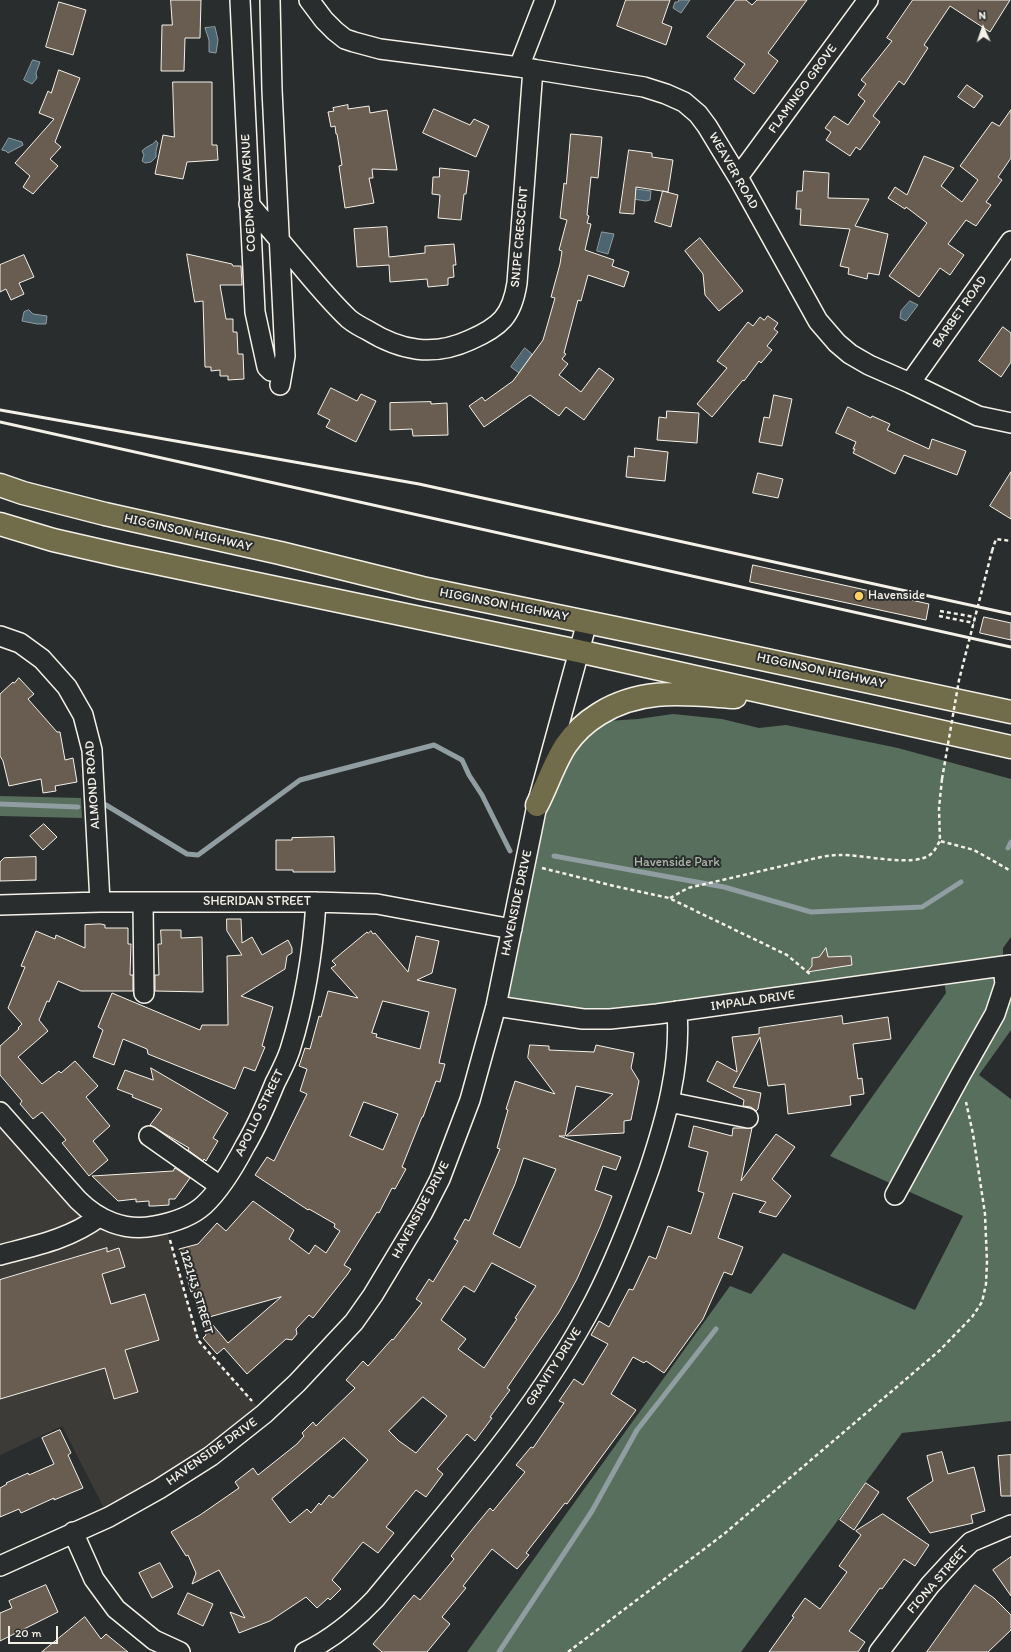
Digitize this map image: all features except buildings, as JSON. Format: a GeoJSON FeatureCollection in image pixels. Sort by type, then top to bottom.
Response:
{"type":"FeatureCollection","features":[{"type":"Feature","properties":{"kind":"highway","name":"HIGGINSON HIGHWAY"},"geometry":{"type":"LineString","coordinates":[[0,485],[23,493],[105,514],[422,588],[1011,712]]}},
{"type":"Feature","properties":{"kind":"highway"},"geometry":{"type":"LineString","coordinates":[[0,524],[53,540],[123,556],[578,651],[1011,747]]}},
{"type":"Feature","properties":{"kind":"highway"},"geometry":{"type":"LineString","coordinates":[[537,805],[566,746],[574,735],[588,721],[613,706],[640,697],[672,694],[800,701]]}},
{"type":"Feature","properties":{"kind":"street","name":"COEDMORE AVENUE"},"geometry":{"type":"LineString","coordinates":[[240,0],[254,312],[267,367],[281,378],[284,350],[279,240]]}},
{"type":"Feature","properties":{"kind":"street"},"geometry":{"type":"LineString","coordinates":[[270,0],[272,90],[279,240]]}},
{"type":"Feature","properties":{"kind":"street","name":"WEAVER ROAD"},"geometry":{"type":"LineString","coordinates":[[309,0],[324,20],[345,39],[380,49],[526,68],[644,87],[684,102],[698,114],[707,126],[738,177],[818,321],[828,334],[850,354],[869,365],[978,416],[1011,423]]}},
{"type":"Feature","properties":{"kind":"street","name":"SNIPE CRESCENT"},"geometry":{"type":"LineString","coordinates":[[249,204],[324,294],[350,320],[380,338],[409,348],[420,350],[437,350],[458,346],[492,330],[509,310],[513,302],[517,283],[526,68],[545,0]]}},
{"type":"Feature","properties":{"kind":"street","name":"FLAMINGO GROVE"},"geometry":{"type":"LineString","coordinates":[[738,177],[868,0]]}},
{"type":"Feature","properties":{"kind":"street","name":"BARBET ROAD"},"geometry":{"type":"LineString","coordinates":[[910,383],[1011,241]]}},
{"type":"Feature","properties":{"kind":"street","name":"HAVENSIDE DRIVE"},"geometry":{"type":"LineString","coordinates":[[0,1566],[109,1517],[165,1486],[211,1456],[264,1414],[326,1354],[354,1322],[373,1295],[423,1212],[440,1179],[457,1138],[470,1100],[496,1006],[537,805],[587,622]]}},
{"type":"Feature","properties":{"kind":"street","name":"ALMOND ROAD"},"geometry":{"type":"LineString","coordinates":[[0,636],[20,644],[42,659],[67,687],[83,715],[92,750],[100,902]]}},
{"type":"Feature","properties":{"kind":"street","name":"SHERIDAN STREET"},"geometry":{"type":"LineString","coordinates":[[0,905],[100,902],[316,902],[376,904],[512,929]]}},
{"type":"Feature","properties":{"kind":"street"},"geometry":{"type":"LineString","coordinates":[[143,902],[144,993]]}},
{"type":"Feature","properties":{"kind":"street","name":"APOLLO STREET"},"geometry":{"type":"LineString","coordinates":[[0,1112],[78,1200],[86,1208],[108,1222],[129,1227],[147,1228],[165,1224],[187,1216],[203,1206],[220,1186],[235,1164],[255,1129],[289,1052],[309,970],[316,902]]}},
{"type":"Feature","properties":{"kind":"street"},"geometry":{"type":"LineString","coordinates":[[895,1195],[960,1074],[996,1014],[1005,984],[1007,965]]}},
{"type":"Feature","properties":{"kind":"street","name":"IMPALA DRIVE"},"geometry":{"type":"LineString","coordinates":[[496,1006],[583,1019],[610,1019],[1007,965]]}},
{"type":"Feature","properties":{"kind":"street","name":"GRAVITY DRIVE"},"geometry":{"type":"LineString","coordinates":[[305,1652],[324,1643],[344,1629],[375,1599],[488,1462],[561,1358],[594,1302],[623,1240],[662,1132],[669,1102],[678,1041],[677,1011]]}},
{"type":"Feature","properties":{"kind":"street"},"geometry":{"type":"LineString","coordinates":[[669,1102],[748,1118]]}},
{"type":"Feature","properties":{"kind":"street"},"geometry":{"type":"LineString","coordinates":[[149,1136],[220,1186]]}},
{"type":"Feature","properties":{"kind":"street"},"geometry":{"type":"LineString","coordinates":[[0,1256],[65,1237],[87,1226],[99,1217]]}},
{"type":"Feature","properties":{"kind":"street","name":"FIONA STREET"},"geometry":{"type":"LineString","coordinates":[[879,1652],[930,1585],[971,1542],[1011,1525]]}},
{"type":"Feature","properties":{"kind":"street"},"geometry":{"type":"LineString","coordinates":[[73,1532],[94,1579],[116,1609],[154,1640],[180,1652]]}},
{"type":"Feature","properties":{"kind":"path"},"geometry":{"type":"LineString","coordinates":[[669,898],[688,888],[821,857],[840,854],[896,860],[912,860],[924,858],[932,854],[940,841],[938,808],[959,680],[996,539],[1011,541]]}},
{"type":"Feature","properties":{"kind":"path"},"geometry":{"type":"LineString","coordinates":[[940,611],[975,618]]}},
{"type":"Feature","properties":{"kind":"path"},"geometry":{"type":"LineString","coordinates":[[939,616],[974,623]]}},
{"type":"Feature","properties":{"kind":"path"},"geometry":{"type":"LineString","coordinates":[[940,841],[974,850],[1011,871]]}},
{"type":"Feature","properties":{"kind":"path"},"geometry":{"type":"LineString","coordinates":[[525,864],[669,898],[788,955],[830,990]]}},
{"type":"Feature","properties":{"kind":"path"},"geometry":{"type":"LineString","coordinates":[[568,1652],[724,1534],[939,1351],[972,1317],[982,1302],[986,1284],[985,1214],[973,1134],[960,1074]]}},
{"type":"Feature","properties":{"kind":"path","name":"122143 STREET"},"geometry":{"type":"LineString","coordinates":[[165,1224],[198,1340],[264,1414]]}},
{"type":"Feature","properties":{"kind":"shaded area"},"geometry":{"type":"Polygon","coordinates":[[[0,1111],[99,1216],[165,1224],[199,1340],[264,1414],[108,1516],[62,1426],[0,1455],[0,1111]]]}},
{"type":"Feature","properties":{"kind":"green space","name":"Havenside Park"},"geometry":{"type":"Polygon","coordinates":[[[673,714],[722,719],[759,728],[786,725],[898,748],[1011,779],[1011,937],[1003,948],[1003,967],[1011,966],[1011,1030],[979,1075],[1011,1099],[1011,1421],[902,1433],[741,1652],[467,1652],[730,1286],[751,1294],[783,1253],[915,1310],[963,1216],[830,1156],[946,993],[943,975],[656,1014],[496,1006],[538,807],[590,722],[638,719],[673,714]]]}},
{"type":"Feature","properties":{"kind":"green space"},"geometry":{"type":"Polygon","coordinates":[[[0,796],[81,798],[82,818],[0,816],[0,796]]]}},
{"type":"Feature","properties":{"kind":"water"},"geometry":{"type":"Polygon","coordinates":[[[679,0],[690,0],[681,13],[673,8],[675,2],[678,2],[679,0]]]}},
{"type":"Feature","properties":{"kind":"water"},"geometry":{"type":"Polygon","coordinates":[[[215,27],[218,40],[216,53],[209,52],[209,40],[205,28],[215,27]]]}},
{"type":"Feature","properties":{"kind":"water"},"geometry":{"type":"Polygon","coordinates":[[[33,60],[40,62],[36,73],[37,78],[32,84],[24,80],[33,60]]]}},
{"type":"Feature","properties":{"kind":"water"},"geometry":{"type":"Polygon","coordinates":[[[9,138],[22,142],[23,145],[8,153],[2,150],[9,138]]]}},
{"type":"Feature","properties":{"kind":"water"},"geometry":{"type":"Polygon","coordinates":[[[156,141],[158,143],[156,157],[151,162],[145,163],[142,161],[144,155],[142,151],[156,141]]]}},
{"type":"Feature","properties":{"kind":"water"},"geometry":{"type":"Polygon","coordinates":[[[629,188],[651,191],[650,200],[646,201],[633,199],[629,188]]]}},
{"type":"Feature","properties":{"kind":"water"},"geometry":{"type":"Polygon","coordinates":[[[602,232],[614,234],[608,254],[597,251],[602,232]]]}},
{"type":"Feature","properties":{"kind":"water"},"geometry":{"type":"Polygon","coordinates":[[[910,301],[918,305],[906,321],[900,318],[901,311],[910,301]]]}},
{"type":"Feature","properties":{"kind":"water"},"geometry":{"type":"Polygon","coordinates":[[[29,310],[33,314],[47,316],[46,324],[22,321],[24,312],[29,310]]]}},
{"type":"Feature","properties":{"kind":"water"},"geometry":{"type":"Polygon","coordinates":[[[525,348],[532,354],[519,373],[511,367],[525,348]]]}},
{"type":"Feature","properties":{"kind":"waterway"},"geometry":{"type":"LineString","coordinates":[[106,805],[187,854],[198,855],[300,780],[434,745],[462,760],[469,775],[482,795],[510,851]]}},
{"type":"Feature","properties":{"kind":"waterway"},"geometry":{"type":"LineString","coordinates":[[0,804],[78,807]]}},
{"type":"Feature","properties":{"kind":"waterway"},"geometry":{"type":"LineString","coordinates":[[1008,848],[1011,842]]}},
{"type":"Feature","properties":{"kind":"waterway"},"geometry":{"type":"LineString","coordinates":[[554,856],[724,887],[811,912],[922,907],[961,882]]}},
{"type":"Feature","properties":{"kind":"waterway"},"geometry":{"type":"LineString","coordinates":[[499,1652],[592,1511],[637,1430],[716,1329]]}},
{"type":"Feature","properties":{"kind":"railway"},"geometry":{"type":"LineString","coordinates":[[0,410],[419,484],[1011,614]]}},
{"type":"Feature","properties":{"kind":"railway"},"geometry":{"type":"LineString","coordinates":[[0,422],[1011,647]]}},
{"type":"Feature","properties":{"kind":"place","name":"Havenside"},"geometry":{"type":"Point","coordinates":[859,596]}}]}
